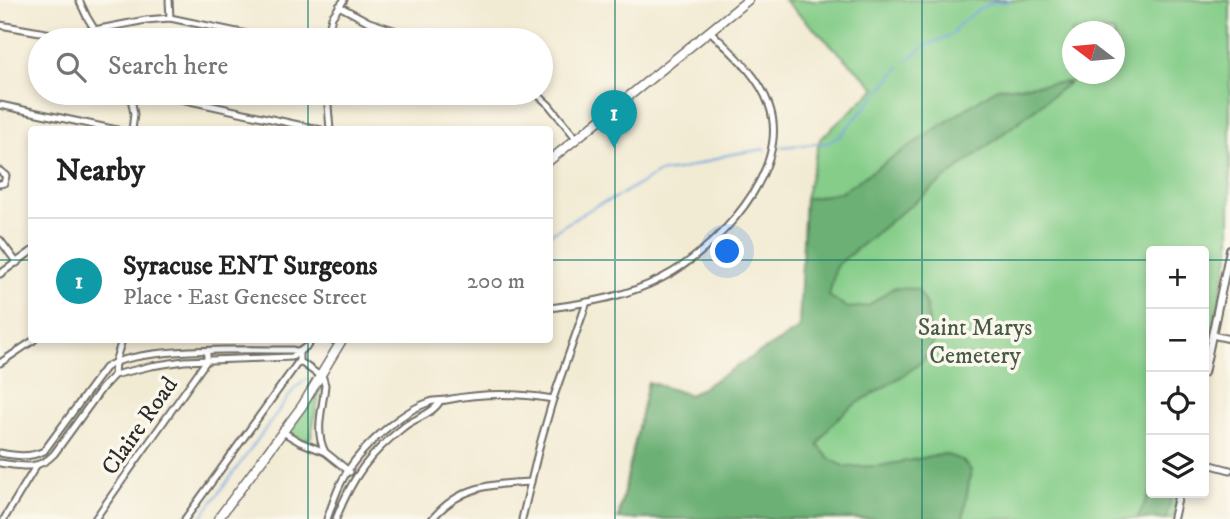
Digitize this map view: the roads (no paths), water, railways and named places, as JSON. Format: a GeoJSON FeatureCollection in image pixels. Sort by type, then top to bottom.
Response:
{"type":"FeatureCollection","features":[{"type":"Feature","properties":{"kind":"main road"},"geometry":{"type":"LineString","coordinates":[[553,157],[748,0]]}},
{"type":"Feature","properties":{"kind":"main road"},"geometry":{"type":"LineString","coordinates":[[218,519],[302,406],[337,343]]}},
{"type":"Feature","properties":{"kind":"street"},"geometry":{"type":"LineString","coordinates":[[79,0],[93,28]]}},
{"type":"Feature","properties":{"kind":"street"},"geometry":{"type":"LineString","coordinates":[[169,0],[170,18]]}},
{"type":"Feature","properties":{"kind":"street"},"geometry":{"type":"LineString","coordinates":[[329,28],[332,18],[344,0]]}},
{"type":"Feature","properties":{"kind":"street"},"geometry":{"type":"LineString","coordinates":[[339,6],[385,28]]}},
{"type":"Feature","properties":{"kind":"street"},"geometry":{"type":"LineString","coordinates":[[109,28],[170,18],[218,28]]}},
{"type":"Feature","properties":{"kind":"street"},"geometry":{"type":"LineString","coordinates":[[0,25],[28,30]]}},
{"type":"Feature","properties":{"kind":"street"},"geometry":{"type":"LineString","coordinates":[[553,308],[632,291],[662,279],[686,264],[729,225],[745,205],[763,174],[774,139],[772,113],[762,88],[750,71],[710,30]]}},
{"type":"Feature","properties":{"kind":"street"},"geometry":{"type":"LineString","coordinates":[[0,105],[98,126]]}},
{"type":"Feature","properties":{"kind":"street"},"geometry":{"type":"LineString","coordinates":[[132,105],[132,126]]}},
{"type":"Feature","properties":{"kind":"street"},"geometry":{"type":"LineString","coordinates":[[208,105],[303,126]]}},
{"type":"Feature","properties":{"kind":"street"},"geometry":{"type":"LineString","coordinates":[[328,105],[330,126]]}},
{"type":"Feature","properties":{"kind":"street"},"geometry":{"type":"LineString","coordinates":[[549,105],[576,138]]}},
{"type":"Feature","properties":{"kind":"street"},"geometry":{"type":"LineString","coordinates":[[0,171],[6,176],[4,183],[0,184]]}},
{"type":"Feature","properties":{"kind":"street"},"geometry":{"type":"LineString","coordinates":[[0,240],[17,263]]}},
{"type":"Feature","properties":{"kind":"street"},"geometry":{"type":"LineString","coordinates":[[1204,372],[1230,250]]}},
{"type":"Feature","properties":{"kind":"street"},"geometry":{"type":"LineString","coordinates":[[0,274],[28,254]]}},
{"type":"Feature","properties":{"kind":"street"},"geometry":{"type":"LineString","coordinates":[[522,519],[553,399],[587,302]]}},
{"type":"Feature","properties":{"kind":"street"},"geometry":{"type":"LineString","coordinates":[[1212,335],[1230,339]]}},
{"type":"Feature","properties":{"kind":"street"},"geometry":{"type":"LineString","coordinates":[[0,363],[30,343]]}},
{"type":"Feature","properties":{"kind":"street"},"geometry":{"type":"LineString","coordinates":[[114,375],[114,362],[121,343]]}},
{"type":"Feature","properties":{"kind":"street"},"geometry":{"type":"LineString","coordinates":[[0,463],[36,466],[47,461],[114,375],[170,362],[292,357],[310,343]]}},
{"type":"Feature","properties":{"kind":"street"},"geometry":{"type":"LineString","coordinates":[[0,453],[23,456],[44,451],[105,368],[114,362],[155,354],[207,351],[299,352]]}},
{"type":"Feature","properties":{"kind":"street","name":"Claire Road"},"geometry":{"type":"LineString","coordinates":[[95,519],[207,360],[207,351]]}},
{"type":"Feature","properties":{"kind":"street"},"geometry":{"type":"LineString","coordinates":[[185,519],[299,361],[299,352]]}},
{"type":"Feature","properties":{"kind":"street"},"geometry":{"type":"LineString","coordinates":[[299,361],[321,375],[325,385],[319,436],[325,452]]}},
{"type":"Feature","properties":{"kind":"street"},"geometry":{"type":"LineString","coordinates":[[327,519],[341,481],[348,470],[377,437],[400,418],[433,401],[464,396],[487,394],[553,399]]}},
{"type":"Feature","properties":{"kind":"street"},"geometry":{"type":"LineString","coordinates":[[336,519],[356,476],[370,458],[391,437],[438,406],[440,401]]}},
{"type":"Feature","properties":{"kind":"street"},"geometry":{"type":"LineString","coordinates":[[283,432],[325,452],[356,476]]}},
{"type":"Feature","properties":{"kind":"street"},"geometry":{"type":"LineString","coordinates":[[4,519],[36,466],[36,455]]}},
{"type":"Feature","properties":{"kind":"street"},"geometry":{"type":"LineString","coordinates":[[1209,464],[1230,470]]}},
{"type":"Feature","properties":{"kind":"street"},"geometry":{"type":"LineString","coordinates":[[432,519],[450,501],[479,487],[531,482]]}},
{"type":"Feature","properties":{"kind":"street"},"geometry":{"type":"LineString","coordinates":[[1173,519],[1178,498]]}},
{"type":"Feature","properties":{"kind":"waterway"},"geometry":{"type":"LineString","coordinates":[[906,61],[927,45],[950,36],[985,6],[1011,0]]}},
{"type":"Feature","properties":{"kind":"waterway"},"geometry":{"type":"LineString","coordinates":[[779,147],[828,143],[840,136],[900,67]]}},
{"type":"Feature","properties":{"kind":"waterway"},"geometry":{"type":"LineString","coordinates":[[553,232],[658,173],[683,169],[727,155],[765,149]]}},
{"type":"Feature","properties":{"kind":"waterway"},"geometry":{"type":"LineString","coordinates":[[355,345],[359,343]]}},
{"type":"Feature","properties":{"kind":"waterway"},"geometry":{"type":"LineString","coordinates":[[200,519],[295,388],[307,379]]}},
{"type":"Feature","properties":{"kind":"place","name":"Syracuse ENT Surgeons"},"geometry":{"type":"Point","coordinates":[614,148]}},
{"type":"Feature","properties":{"kind":"park label","name":"Saint Marys Cemetery"},"geometry":{"type":"Point","coordinates":[975,342]}}]}
